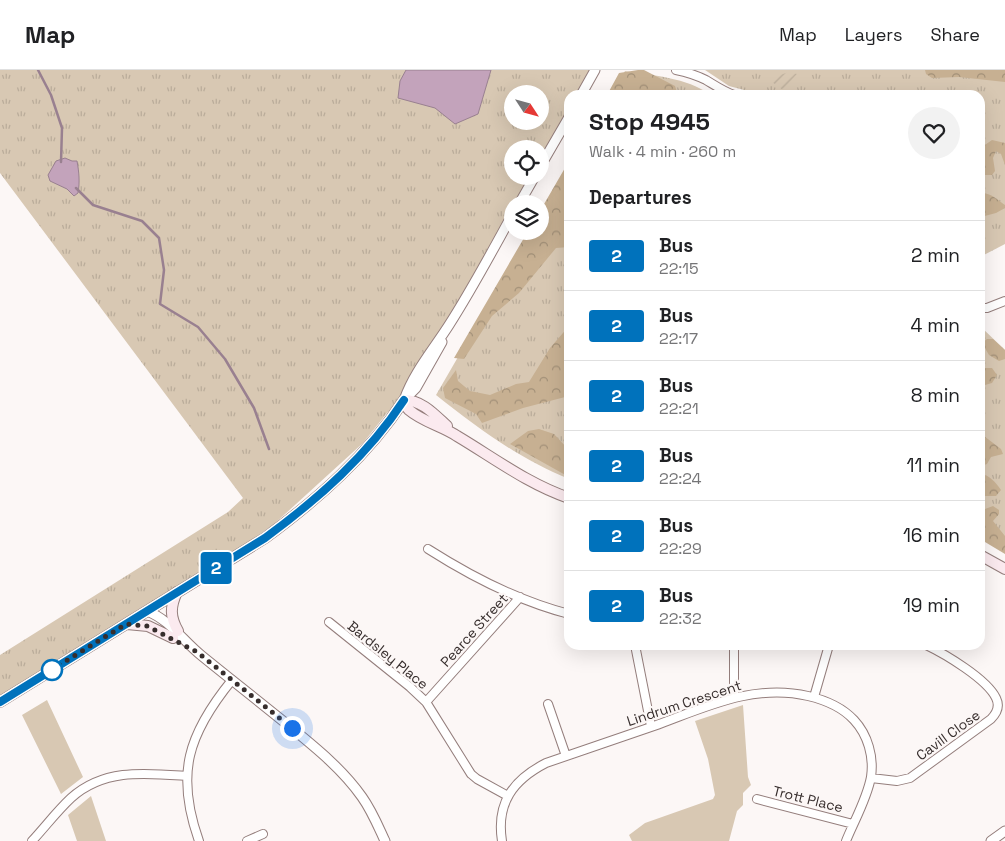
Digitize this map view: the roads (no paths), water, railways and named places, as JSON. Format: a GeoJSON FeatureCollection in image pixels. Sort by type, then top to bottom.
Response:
{"type":"FeatureCollection","features":[{"type":"Feature","properties":{"kind":"main road"},"geometry":{"type":"LineString","coordinates":[[0,702],[265,538],[304,508],[345,470],[377,436],[404,400],[420,404],[456,435],[516,474],[564,496]]}},
{"type":"Feature","properties":{"kind":"main road"},"geometry":{"type":"LineString","coordinates":[[985,558],[1005,569]]}},
{"type":"Feature","properties":{"kind":"main road"},"geometry":{"type":"LineString","coordinates":[[126,624],[148,626],[175,635],[171,614],[172,602],[177,592]]}},
{"type":"Feature","properties":{"kind":"street"},"geometry":{"type":"LineString","coordinates":[[584,90],[595,70]]}},
{"type":"Feature","properties":{"kind":"street"},"geometry":{"type":"LineString","coordinates":[[676,70],[690,73],[707,81],[718,90]]}},
{"type":"Feature","properties":{"kind":"street"},"geometry":{"type":"LineString","coordinates":[[549,151],[564,126]]}},
{"type":"Feature","properties":{"kind":"street"},"geometry":{"type":"LineString","coordinates":[[404,400],[410,385],[448,326],[504,229]]}},
{"type":"Feature","properties":{"kind":"street"},"geometry":{"type":"LineString","coordinates":[[985,308],[1005,301]]}},
{"type":"Feature","properties":{"kind":"street"},"geometry":{"type":"LineString","coordinates":[[428,549],[477,578],[520,597],[564,612]]}},
{"type":"Feature","properties":{"kind":"street","name":"Pearce Street"},"geometry":{"type":"LineString","coordinates":[[426,702],[520,597]]}},
{"type":"Feature","properties":{"kind":"street"},"geometry":{"type":"LineString","coordinates":[[147,611],[158,615],[175,635],[321,752],[346,776],[369,807],[385,841]]}},
{"type":"Feature","properties":{"kind":"street","name":"Bardsley Place"},"geometry":{"type":"LineString","coordinates":[[329,622],[426,702],[471,774],[508,796]]}},
{"type":"Feature","properties":{"kind":"street"},"geometry":{"type":"LineString","coordinates":[[636,650],[651,726]]}},
{"type":"Feature","properties":{"kind":"street"},"geometry":{"type":"LineString","coordinates":[[734,650],[734,697]]}},
{"type":"Feature","properties":{"kind":"street"},"geometry":{"type":"LineString","coordinates":[[814,697],[828,650]]}},
{"type":"Feature","properties":{"kind":"street","name":"Cavill Close"},"geometry":{"type":"LineString","coordinates":[[871,778],[897,781],[910,778],[991,719],[998,710],[996,696],[982,682],[954,661],[935,650]]}},
{"type":"Feature","properties":{"kind":"street"},"geometry":{"type":"LineString","coordinates":[[199,841],[190,812],[188,797],[187,776],[190,753],[198,730],[206,715],[232,680]]}},
{"type":"Feature","properties":{"kind":"street","name":"Lindrum Crescent"},"geometry":{"type":"LineString","coordinates":[[502,841],[501,820],[508,796],[518,782],[530,772],[546,763],[734,697],[770,692],[814,697],[839,708],[858,724],[870,748],[871,778],[846,841]]}},
{"type":"Feature","properties":{"kind":"street"},"geometry":{"type":"LineString","coordinates":[[548,704],[566,756]]}},
{"type":"Feature","properties":{"kind":"street"},"geometry":{"type":"LineString","coordinates":[[32,841],[71,798],[96,782],[126,774],[187,776]]}},
{"type":"Feature","properties":{"kind":"street","name":"Trott Place"},"geometry":{"type":"LineString","coordinates":[[757,799],[853,824]]}},
{"type":"Feature","properties":{"kind":"street"},"geometry":{"type":"LineString","coordinates":[[996,839],[1005,831]]}},
{"type":"Feature","properties":{"kind":"street"},"geometry":{"type":"LineString","coordinates":[[247,841],[263,834]]}},
{"type":"Feature","properties":{"kind":"waterway"},"geometry":{"type":"LineString","coordinates":[[38,70],[51,95],[62,128],[61,162]]}},
{"type":"Feature","properties":{"kind":"waterway"},"geometry":{"type":"LineString","coordinates":[[76,188],[93,205],[142,221],[159,238],[164,270],[160,304],[198,327],[225,359],[254,408],[269,449]]}}]}
